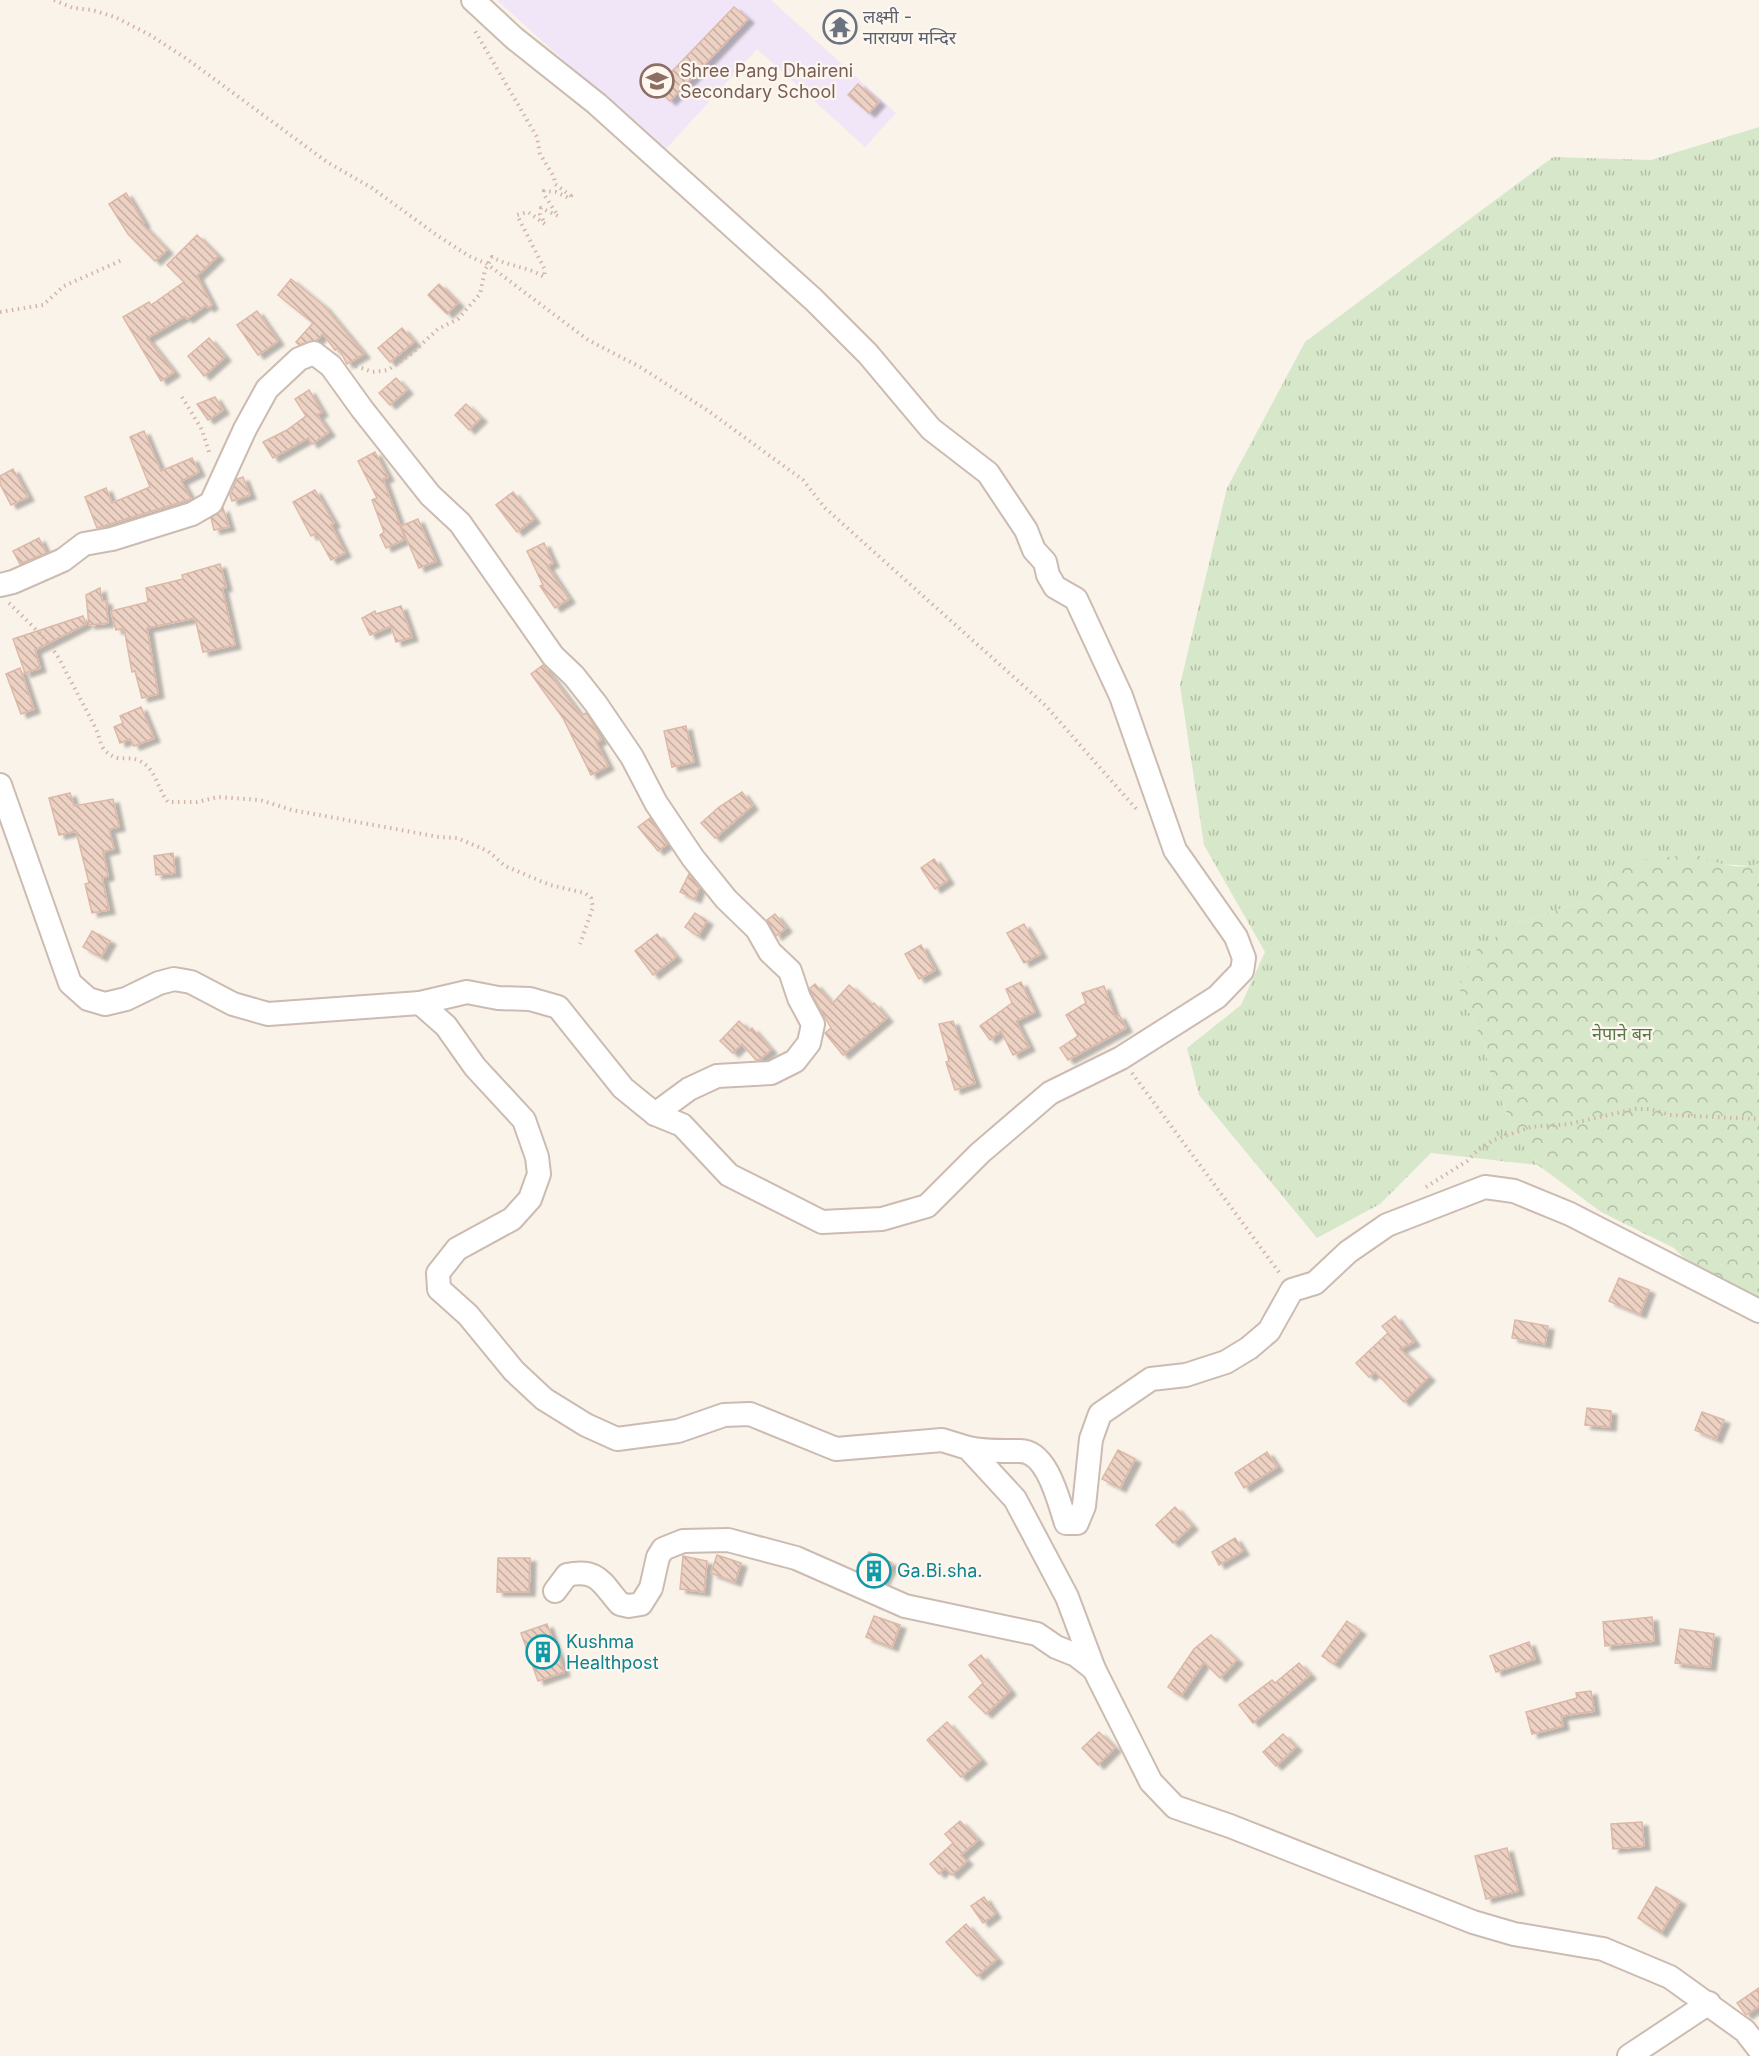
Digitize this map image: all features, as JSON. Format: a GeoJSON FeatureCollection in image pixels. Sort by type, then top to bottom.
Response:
{"type":"FeatureCollection","features":[{"type":"Feature","properties":{"kind":"street"},"geometry":{"type":"LineString","coordinates":[[0,785],[14,817],[40,903],[70,983],[88,999],[105,1004],[126,999],[159,983],[174,979],[191,982],[233,1004],[268,1014],[420,1003],[467,992],[498,998],[530,999],[558,1007],[623,1088],[655,1114],[682,1125],[729,1174],[822,1222],[882,1220],[927,1206],[980,1153],[1050,1093],[1121,1058],[1217,996],[1242,971],[1244,958],[1236,938],[1175,850],[1121,696],[1076,599],[1055,587],[1048,575],[1045,561],[1034,550],[1026,530],[988,473],[930,429],[868,354],[814,300],[597,104],[514,38],[473,0]]}},
{"type":"Feature","properties":{"kind":"street"},"geometry":{"type":"LineString","coordinates":[[3,592],[13,582],[63,560],[84,544],[112,539],[192,514],[212,503],[245,429],[274,380],[299,359],[314,353],[331,366],[401,460],[430,495],[460,523],[553,656],[574,676],[596,704],[632,757],[656,803],[693,858],[726,899],[757,929],[770,952],[790,971],[799,998],[813,1024],[809,1043],[795,1061],[771,1073],[717,1076],[689,1089],[655,1114]]}},
{"type":"Feature","properties":{"kind":"street"},"geometry":{"type":"LineString","coordinates":[[420,1003],[446,1026],[475,1067],[524,1120],[537,1157],[539,1174],[530,1198],[513,1219],[457,1249],[438,1274],[438,1289],[468,1315],[506,1362],[544,1399],[586,1425],[617,1439],[678,1431],[724,1415],[750,1414],[836,1449],[942,1440],[991,1452],[1022,1451],[1033,1455],[1053,1481],[1066,1523],[1077,1523],[1084,1506],[1091,1439],[1100,1414],[1151,1379],[1186,1375],[1226,1362],[1249,1348],[1269,1331],[1292,1290],[1315,1283],[1348,1252],[1387,1225],[1485,1187],[1514,1191],[1570,1214],[1759,1311]]}},
{"type":"Feature","properties":{"kind":"street"},"geometry":{"type":"LineString","coordinates":[[968,1448],[1015,1499],[1067,1597],[1094,1669],[1151,1782],[1175,1807],[1230,1826],[1473,1922],[1514,1934],[1603,1949],[1670,1977],[1745,2031],[1759,2049]]}},
{"type":"Feature","properties":{"kind":"street"},"geometry":{"type":"LineString","coordinates":[[555,1591],[567,1575],[586,1574],[605,1582],[620,1604],[629,1606],[641,1604],[651,1588],[658,1557],[663,1550],[683,1541],[728,1540],[796,1558],[905,1606],[1037,1634],[1056,1647],[1076,1655],[1094,1669]]}},
{"type":"Feature","properties":{"kind":"street"},"geometry":{"type":"LineString","coordinates":[[1629,2056],[1709,2003]]}},
{"type":"Feature","properties":{"kind":"path"},"geometry":{"type":"LineString","coordinates":[[54,0],[73,8],[92,10],[115,17],[150,35],[187,59],[327,162],[372,188],[446,241],[488,264],[588,340],[640,367],[707,410],[803,480],[825,508],[1045,705],[1141,814]]}},
{"type":"Feature","properties":{"kind":"path"},"geometry":{"type":"LineString","coordinates":[[388,370],[411,354],[438,329],[458,319],[473,303],[480,294],[492,257],[509,265],[527,267],[544,277],[545,270],[516,215],[528,212],[546,224],[540,214],[541,208],[558,216],[544,191],[556,192],[569,198],[571,196],[555,183],[554,177],[540,154],[537,137],[472,25]]}},
{"type":"Feature","properties":{"kind":"path"},"geometry":{"type":"LineString","coordinates":[[0,312],[44,306],[64,286],[122,260]]}},
{"type":"Feature","properties":{"kind":"path"},"geometry":{"type":"LineString","coordinates":[[182,397],[202,430],[219,487]]}},
{"type":"Feature","properties":{"kind":"path"},"geometry":{"type":"LineString","coordinates":[[3,592],[60,661],[68,680],[97,729],[104,750],[112,757],[140,761],[155,775],[162,795],[168,802],[198,801],[218,797],[260,801],[292,810],[439,837],[457,838],[488,851],[505,866],[550,885],[585,893],[591,898],[593,907],[580,944]]}},
{"type":"Feature","properties":{"kind":"path"},"geometry":{"type":"LineString","coordinates":[[1121,1058],[1292,1290]]}},
{"type":"Feature","properties":{"kind":"path"},"geometry":{"type":"LineString","coordinates":[[1417,1194],[1494,1140],[1530,1127],[1569,1124],[1635,1109],[1651,1109],[1670,1115],[1759,1119]]}},
{"type":"Feature","properties":{"kind":"shaded area","name":"Shree Pang Dhaireni Secondary School"},"geometry":{"type":"Polygon","coordinates":[[[497,0],[771,0],[896,113],[865,147],[757,49],[664,151],[497,0]]]}},
{"type":"Feature","properties":{"kind":"green space"},"geometry":{"type":"Polygon","coordinates":[[[1759,127],[1759,863],[1753,866],[1718,864],[1695,854],[1614,869],[1606,885],[1589,899],[1518,923],[1460,993],[1485,1046],[1491,1078],[1519,1139],[1538,1165],[1431,1153],[1380,1204],[1317,1238],[1199,1095],[1187,1048],[1241,1005],[1265,952],[1204,845],[1180,685],[1227,488],[1305,342],[1553,157],[1651,160],[1759,127]]]}},
{"type":"Feature","properties":{"kind":"green space","name":"नेपाने बन"},"geometry":{"type":"Polygon","coordinates":[[[1695,854],[1735,866],[1752,866],[1759,863],[1759,1318],[1697,1271],[1674,1248],[1601,1212],[1538,1165],[1519,1139],[1491,1078],[1485,1046],[1460,993],[1462,976],[1478,948],[1518,923],[1589,899],[1606,885],[1614,869],[1633,861],[1695,854]]]}},
{"type":"Feature","properties":{"kind":"building"},"geometry":{"type":"Polygon","coordinates":[[[734,7],[748,19],[670,101],[656,88],[734,7]]]}},
{"type":"Feature","properties":{"kind":"building"},"geometry":{"type":"Polygon","coordinates":[[[858,84],[879,102],[869,113],[848,95],[858,84]]]}},
{"type":"Feature","properties":{"kind":"building"},"geometry":{"type":"Polygon","coordinates":[[[126,193],[144,223],[142,224],[167,250],[155,261],[128,234],[109,204],[126,193]]]}},
{"type":"Feature","properties":{"kind":"building"},"geometry":{"type":"Polygon","coordinates":[[[197,235],[218,256],[197,276],[212,305],[208,308],[206,305],[187,319],[185,316],[147,338],[174,372],[161,381],[123,317],[149,302],[151,305],[184,282],[167,265],[197,235]]]}},
{"type":"Feature","properties":{"kind":"building"},"geometry":{"type":"Polygon","coordinates":[[[291,279],[324,306],[364,354],[347,364],[338,347],[335,350],[323,334],[317,340],[299,345],[296,342],[313,323],[278,295],[291,279]]]}},
{"type":"Feature","properties":{"kind":"building"},"geometry":{"type":"Polygon","coordinates":[[[439,284],[458,303],[447,314],[428,295],[439,284]]]}},
{"type":"Feature","properties":{"kind":"building"},"geometry":{"type":"Polygon","coordinates":[[[257,311],[278,341],[258,355],[237,325],[257,311]]]}},
{"type":"Feature","properties":{"kind":"building"},"geometry":{"type":"Polygon","coordinates":[[[402,328],[414,342],[390,362],[378,348],[402,328]]]}},
{"type":"Feature","properties":{"kind":"building"},"geometry":{"type":"Polygon","coordinates":[[[209,338],[225,357],[204,376],[188,356],[209,338]]]}},
{"type":"Feature","properties":{"kind":"building"},"geometry":{"type":"Polygon","coordinates":[[[396,378],[407,390],[390,405],[379,393],[396,378]]]}},
{"type":"Feature","properties":{"kind":"building"},"geometry":{"type":"Polygon","coordinates":[[[309,390],[322,412],[317,415],[329,432],[312,444],[308,438],[273,458],[263,442],[287,430],[306,416],[295,399],[309,390]]]}},
{"type":"Feature","properties":{"kind":"building"},"geometry":{"type":"Polygon","coordinates":[[[215,397],[223,410],[208,420],[197,404],[215,397]]]}},
{"type":"Feature","properties":{"kind":"building"},"geometry":{"type":"Polygon","coordinates":[[[466,404],[481,418],[469,430],[455,415],[466,404]]]}},
{"type":"Feature","properties":{"kind":"building"},"geometry":{"type":"Polygon","coordinates":[[[144,431],[161,471],[192,458],[199,472],[181,481],[191,499],[97,528],[85,497],[106,488],[112,503],[150,487],[130,437],[144,431]]]}},
{"type":"Feature","properties":{"kind":"building"},"geometry":{"type":"Polygon","coordinates":[[[375,452],[388,477],[383,479],[405,539],[386,548],[380,535],[384,532],[372,500],[377,498],[358,461],[375,452]]]}},
{"type":"Feature","properties":{"kind":"building"},"geometry":{"type":"Polygon","coordinates":[[[13,469],[28,497],[11,505],[0,484],[0,476],[13,469]]]}},
{"type":"Feature","properties":{"kind":"building"},"geometry":{"type":"Polygon","coordinates":[[[243,477],[250,495],[232,501],[230,495],[237,479],[243,477]]]}},
{"type":"Feature","properties":{"kind":"building"},"geometry":{"type":"Polygon","coordinates":[[[315,490],[334,523],[331,525],[345,553],[331,560],[316,533],[311,536],[293,502],[315,490]]]}},
{"type":"Feature","properties":{"kind":"building"},"geometry":{"type":"Polygon","coordinates":[[[513,492],[534,519],[517,532],[496,505],[513,492]]]}},
{"type":"Feature","properties":{"kind":"building"},"geometry":{"type":"Polygon","coordinates":[[[223,508],[229,527],[214,530],[211,518],[223,508]]]}},
{"type":"Feature","properties":{"kind":"building"},"geometry":{"type":"Polygon","coordinates":[[[418,519],[436,561],[419,568],[401,526],[418,519]]]}},
{"type":"Feature","properties":{"kind":"building"},"geometry":{"type":"Polygon","coordinates":[[[39,538],[46,553],[20,564],[13,551],[39,538]]]}},
{"type":"Feature","properties":{"kind":"building"},"geometry":{"type":"Polygon","coordinates":[[[544,543],[553,563],[547,566],[569,599],[555,608],[540,586],[543,585],[527,551],[544,543]]]}},
{"type":"Feature","properties":{"kind":"building"},"geometry":{"type":"Polygon","coordinates":[[[220,564],[226,587],[222,588],[235,645],[203,652],[195,618],[147,628],[158,694],[142,698],[135,671],[132,672],[124,628],[116,630],[111,611],[148,602],[146,588],[183,579],[182,575],[220,564]]]}},
{"type":"Feature","properties":{"kind":"building"},"geometry":{"type":"Polygon","coordinates":[[[100,588],[102,601],[106,601],[108,623],[89,625],[86,595],[100,588]]]}},
{"type":"Feature","properties":{"kind":"building"},"geometry":{"type":"Polygon","coordinates":[[[401,606],[412,637],[396,642],[391,626],[370,635],[362,618],[375,611],[376,614],[401,606]]]}},
{"type":"Feature","properties":{"kind":"building"},"geometry":{"type":"Polygon","coordinates":[[[83,616],[86,624],[35,650],[40,668],[25,673],[13,639],[83,616]]]}},
{"type":"Feature","properties":{"kind":"building"},"geometry":{"type":"Polygon","coordinates":[[[543,665],[581,716],[586,713],[589,717],[601,740],[596,742],[608,766],[591,775],[563,718],[531,674],[543,665]]]}},
{"type":"Feature","properties":{"kind":"building"},"geometry":{"type":"Polygon","coordinates":[[[20,668],[34,709],[21,714],[6,674],[20,668]]]}},
{"type":"Feature","properties":{"kind":"building"},"geometry":{"type":"Polygon","coordinates":[[[141,707],[154,738],[134,746],[130,739],[120,743],[114,727],[123,723],[120,716],[141,707]]]}},
{"type":"Feature","properties":{"kind":"building"},"geometry":{"type":"Polygon","coordinates":[[[686,726],[694,762],[672,767],[664,731],[686,726]]]}},
{"type":"Feature","properties":{"kind":"building"},"geometry":{"type":"Polygon","coordinates":[[[742,792],[752,806],[715,838],[701,823],[719,807],[742,792]]]}},
{"type":"Feature","properties":{"kind":"building"},"geometry":{"type":"Polygon","coordinates":[[[70,793],[74,806],[113,799],[119,827],[109,829],[114,849],[103,852],[108,876],[102,878],[109,910],[92,913],[85,884],[89,883],[76,831],[59,835],[49,798],[70,793]]]}},
{"type":"Feature","properties":{"kind":"building"},"geometry":{"type":"Polygon","coordinates":[[[650,818],[667,844],[658,851],[638,827],[650,818]]]}},
{"type":"Feature","properties":{"kind":"building"},"geometry":{"type":"Polygon","coordinates":[[[173,853],[175,873],[156,875],[154,856],[173,853]]]}},
{"type":"Feature","properties":{"kind":"building"},"geometry":{"type":"Polygon","coordinates":[[[934,859],[948,880],[935,889],[921,868],[934,859]]]}},
{"type":"Feature","properties":{"kind":"building"},"geometry":{"type":"Polygon","coordinates":[[[689,874],[699,888],[695,899],[680,892],[689,874]]]}},
{"type":"Feature","properties":{"kind":"building"},"geometry":{"type":"Polygon","coordinates":[[[695,913],[707,921],[698,936],[685,927],[695,913]]]}},
{"type":"Feature","properties":{"kind":"building"},"geometry":{"type":"Polygon","coordinates":[[[775,914],[786,928],[776,936],[767,920],[775,914]]]}},
{"type":"Feature","properties":{"kind":"building"},"geometry":{"type":"Polygon","coordinates":[[[1024,924],[1041,954],[1024,963],[1007,933],[1024,924]]]}},
{"type":"Feature","properties":{"kind":"building"},"geometry":{"type":"Polygon","coordinates":[[[92,931],[110,941],[101,957],[83,947],[92,931]]]}},
{"type":"Feature","properties":{"kind":"building"},"geometry":{"type":"Polygon","coordinates":[[[657,934],[676,957],[653,975],[635,951],[657,934]]]}},
{"type":"Feature","properties":{"kind":"building"},"geometry":{"type":"Polygon","coordinates":[[[921,945],[935,970],[919,979],[905,954],[921,945]]]}},
{"type":"Feature","properties":{"kind":"building"},"geometry":{"type":"Polygon","coordinates":[[[1021,982],[1035,1012],[1016,1021],[1029,1047],[1013,1055],[1001,1031],[990,1040],[980,1026],[1012,1003],[1006,989],[1021,982]]]}},
{"type":"Feature","properties":{"kind":"building"},"geometry":{"type":"Polygon","coordinates":[[[815,984],[832,1004],[849,985],[872,1005],[874,1003],[887,1018],[843,1055],[825,1033],[831,1028],[811,993],[810,988],[815,984]]]}},
{"type":"Feature","properties":{"kind":"building"},"geometry":{"type":"Polygon","coordinates":[[[1104,986],[1115,1017],[1119,1015],[1126,1028],[1068,1060],[1060,1048],[1078,1036],[1066,1015],[1086,1003],[1082,993],[1104,986]]]}},
{"type":"Feature","properties":{"kind":"building"},"geometry":{"type":"Polygon","coordinates":[[[739,1021],[749,1031],[752,1028],[771,1050],[759,1060],[756,1060],[742,1044],[733,1053],[720,1041],[739,1021]]]}},
{"type":"Feature","properties":{"kind":"building"},"geometry":{"type":"Polygon","coordinates":[[[953,1021],[975,1083],[955,1090],[946,1062],[949,1061],[939,1024],[953,1021]]]}},
{"type":"Feature","properties":{"kind":"building"},"geometry":{"type":"Polygon","coordinates":[[[1619,1278],[1649,1290],[1640,1314],[1609,1301],[1619,1278]]]}},
{"type":"Feature","properties":{"kind":"building"},"geometry":{"type":"Polygon","coordinates":[[[1395,1316],[1414,1342],[1400,1349],[1429,1377],[1404,1402],[1375,1372],[1369,1377],[1356,1363],[1388,1333],[1382,1326],[1395,1316]]]}},
{"type":"Feature","properties":{"kind":"building"},"geometry":{"type":"Polygon","coordinates":[[[1515,1320],[1548,1326],[1545,1344],[1512,1338],[1515,1320]]]}},
{"type":"Feature","properties":{"kind":"building"},"geometry":{"type":"Polygon","coordinates":[[[1587,1408],[1611,1411],[1610,1427],[1585,1425],[1587,1408]]]}},
{"type":"Feature","properties":{"kind":"building"},"geometry":{"type":"Polygon","coordinates":[[[1702,1412],[1724,1420],[1716,1439],[1695,1430],[1702,1412]]]}},
{"type":"Feature","properties":{"kind":"building"},"geometry":{"type":"Polygon","coordinates":[[[1118,1450],[1135,1459],[1120,1488],[1102,1479],[1118,1450]]]}},
{"type":"Feature","properties":{"kind":"building"},"geometry":{"type":"Polygon","coordinates":[[[1267,1452],[1277,1467],[1244,1488],[1235,1473],[1267,1452]]]}},
{"type":"Feature","properties":{"kind":"building"},"geometry":{"type":"Polygon","coordinates":[[[1175,1507],[1192,1526],[1173,1543],[1156,1525],[1175,1507]]]}},
{"type":"Feature","properties":{"kind":"building"},"geometry":{"type":"Polygon","coordinates":[[[1235,1538],[1243,1551],[1219,1565],[1212,1552],[1235,1538]]]}},
{"type":"Feature","properties":{"kind":"building","name":"Ga.Bi.sha."},"geometry":{"type":"Polygon","coordinates":[[[869,1552],[892,1563],[883,1582],[860,1572],[869,1552]]]}},
{"type":"Feature","properties":{"kind":"building"},"geometry":{"type":"Polygon","coordinates":[[[717,1555],[741,1563],[735,1582],[711,1573],[717,1555]]]}},
{"type":"Feature","properties":{"kind":"building"},"geometry":{"type":"Polygon","coordinates":[[[683,1556],[707,1561],[704,1592],[680,1589],[683,1556]]]}},
{"type":"Feature","properties":{"kind":"building"},"geometry":{"type":"Polygon","coordinates":[[[498,1558],[530,1558],[529,1592],[497,1592],[498,1558]]]}},
{"type":"Feature","properties":{"kind":"building"},"geometry":{"type":"Polygon","coordinates":[[[874,1616],[900,1625],[892,1647],[866,1637],[874,1616]]]}},
{"type":"Feature","properties":{"kind":"building"},"geometry":{"type":"Polygon","coordinates":[[[1652,1617],[1654,1641],[1605,1646],[1603,1622],[1652,1617]]]}},
{"type":"Feature","properties":{"kind":"building"},"geometry":{"type":"Polygon","coordinates":[[[1347,1621],[1360,1631],[1334,1664],[1322,1656],[1347,1621]]]}},
{"type":"Feature","properties":{"kind":"building","name":"Kushma Healthpost"},"geometry":{"type":"Polygon","coordinates":[[[547,1624],[564,1672],[538,1681],[521,1633],[547,1624]]]}},
{"type":"Feature","properties":{"kind":"building"},"geometry":{"type":"Polygon","coordinates":[[[1680,1629],[1714,1634],[1710,1667],[1675,1663],[1680,1629]]]}},
{"type":"Feature","properties":{"kind":"building"},"geometry":{"type":"Polygon","coordinates":[[[1211,1635],[1237,1660],[1220,1678],[1204,1662],[1181,1696],[1168,1687],[1194,1649],[1211,1635]]]}},
{"type":"Feature","properties":{"kind":"building"},"geometry":{"type":"Polygon","coordinates":[[[1529,1642],[1535,1659],[1496,1672],[1490,1656],[1529,1642]]]}},
{"type":"Feature","properties":{"kind":"building"},"geometry":{"type":"Polygon","coordinates":[[[981,1655],[1010,1691],[986,1714],[969,1697],[983,1683],[969,1665],[981,1655]]]}},
{"type":"Feature","properties":{"kind":"building"},"geometry":{"type":"Polygon","coordinates":[[[1299,1663],[1310,1675],[1253,1723],[1239,1705],[1272,1680],[1275,1683],[1299,1663]]]}},
{"type":"Feature","properties":{"kind":"building"},"geometry":{"type":"Polygon","coordinates":[[[1591,1691],[1594,1711],[1561,1716],[1563,1726],[1532,1734],[1526,1712],[1577,1698],[1576,1693],[1591,1691]]]}},
{"type":"Feature","properties":{"kind":"building"},"geometry":{"type":"Polygon","coordinates":[[[947,1722],[981,1760],[961,1777],[927,1740],[947,1722]]]}},
{"type":"Feature","properties":{"kind":"building"},"geometry":{"type":"Polygon","coordinates":[[[1099,1732],[1115,1748],[1098,1765],[1082,1748],[1099,1732]]]}},
{"type":"Feature","properties":{"kind":"building"},"geometry":{"type":"Polygon","coordinates":[[[1283,1734],[1296,1747],[1276,1766],[1263,1752],[1283,1734]]]}},
{"type":"Feature","properties":{"kind":"building"},"geometry":{"type":"Polygon","coordinates":[[[960,1821],[978,1840],[961,1855],[967,1861],[952,1875],[945,1868],[939,1874],[930,1864],[953,1843],[945,1834],[960,1821]]]}},
{"type":"Feature","properties":{"kind":"building"},"geometry":{"type":"Polygon","coordinates":[[[1642,1822],[1644,1846],[1613,1849],[1611,1824],[1642,1822]]]}},
{"type":"Feature","properties":{"kind":"building"},"geometry":{"type":"Polygon","coordinates":[[[1507,1848],[1518,1891],[1486,1899],[1475,1856],[1507,1848]]]}},
{"type":"Feature","properties":{"kind":"building"},"geometry":{"type":"Polygon","coordinates":[[[1656,1887],[1680,1901],[1661,1933],[1638,1918],[1656,1887]]]}},
{"type":"Feature","properties":{"kind":"building"},"geometry":{"type":"Polygon","coordinates":[[[984,1897],[995,1914],[983,1923],[971,1906],[984,1897]]]}},
{"type":"Feature","properties":{"kind":"building"},"geometry":{"type":"Polygon","coordinates":[[[966,1924],[997,1959],[977,1976],[946,1942],[966,1924]]]}},
{"type":"Feature","properties":{"kind":"building"},"geometry":{"type":"Polygon","coordinates":[[[1759,1988],[1759,2006],[1746,2015],[1737,2003],[1759,1988]]]}},
{"type":"Feature","properties":{"kind":"place","name":"लक्ष्मी - नारायण मन्दिर"},"geometry":{"type":"Point","coordinates":[840,27]}},
{"type":"Feature","properties":{"kind":"place","name":"Shree Pang Dhaireni Secondary School"},"geometry":{"type":"Point","coordinates":[657,81]}},
{"type":"Feature","properties":{"kind":"place","name":"Ga.Bi.sha."},"geometry":{"type":"Point","coordinates":[874,1571]}},
{"type":"Feature","properties":{"kind":"place","name":"Kushma Healthpost"},"geometry":{"type":"Point","coordinates":[543,1652]}}]}
